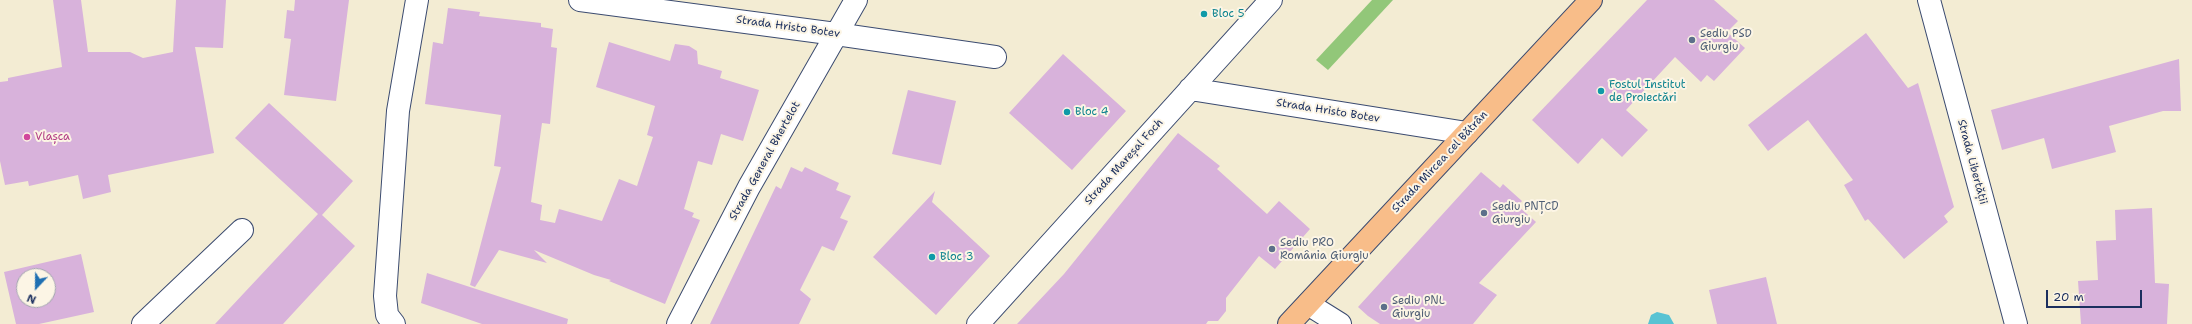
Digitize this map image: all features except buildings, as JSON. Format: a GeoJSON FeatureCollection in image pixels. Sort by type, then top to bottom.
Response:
{"type":"FeatureCollection","features":[{"type":"Feature","properties":{"kind":"main road","name":"Strada Mircea cel Bătrân"},"geometry":{"type":"LineString","coordinates":[[1289,324],[1591,0]]}},
{"type":"Feature","properties":{"kind":"street"},"geometry":{"type":"LineString","coordinates":[[394,324],[387,315],[385,296],[398,111],[417,0]]}},
{"type":"Feature","properties":{"kind":"street","name":"Strada Hristo Botev"},"geometry":{"type":"LineString","coordinates":[[580,0],[995,57]]}},
{"type":"Feature","properties":{"kind":"street","name":"Strada General Bhertelot"},"geometry":{"type":"LineString","coordinates":[[678,324],[749,186],[856,0]]}},
{"type":"Feature","properties":{"kind":"street","name":"Strada Mareșal Foch"},"geometry":{"type":"LineString","coordinates":[[978,324],[1271,0]]}},
{"type":"Feature","properties":{"kind":"street","name":"Strada Libertății"},"geometry":{"type":"LineString","coordinates":[[1929,0],[2016,324]]}},
{"type":"Feature","properties":{"kind":"street","name":"Strada Hristo Botev"},"geometry":{"type":"LineString","coordinates":[[1190,89],[1467,133]]}},
{"type":"Feature","properties":{"kind":"street"},"geometry":{"type":"LineString","coordinates":[[143,324],[242,230]]}},
{"type":"Feature","properties":{"kind":"street"},"geometry":{"type":"LineString","coordinates":[[1308,304],[1340,324]]}},
{"type":"Feature","properties":{"kind":"green space"},"geometry":{"type":"Polygon","coordinates":[[[1372,0],[1393,0],[1328,70],[1316,60],[1372,0]]]}},
{"type":"Feature","properties":{"kind":"water"},"geometry":{"type":"Polygon","coordinates":[[[1657,312],[1669,315],[1674,324],[1648,324],[1651,315],[1657,312]]]}},
{"type":"Feature","properties":{"kind":"place","name":"Bloc 5"},"geometry":{"type":"Point","coordinates":[1204,14]}},
{"type":"Feature","properties":{"kind":"place","name":"Sediu PSD Giurgiu"},"geometry":{"type":"Point","coordinates":[1692,40]}},
{"type":"Feature","properties":{"kind":"place","name":"Fostul Institut de Proiectări"},"geometry":{"type":"Point","coordinates":[1601,91]}},
{"type":"Feature","properties":{"kind":"place","name":"Bloc 4"},"geometry":{"type":"Point","coordinates":[1067,112]}},
{"type":"Feature","properties":{"kind":"place","name":"Vlașca"},"geometry":{"type":"Point","coordinates":[27,137]}},
{"type":"Feature","properties":{"kind":"place","name":"Sediu PNȚCD Giurgiu"},"geometry":{"type":"Point","coordinates":[1484,213]}},
{"type":"Feature","properties":{"kind":"place","name":"Sediu PRO România Giurgiu"},"geometry":{"type":"Point","coordinates":[1272,249]}},
{"type":"Feature","properties":{"kind":"place","name":"Bloc 3"},"geometry":{"type":"Point","coordinates":[932,257]}},
{"type":"Feature","properties":{"kind":"place","name":"Sediu PNL Giurgiu"},"geometry":{"type":"Point","coordinates":[1384,307]}}]}
